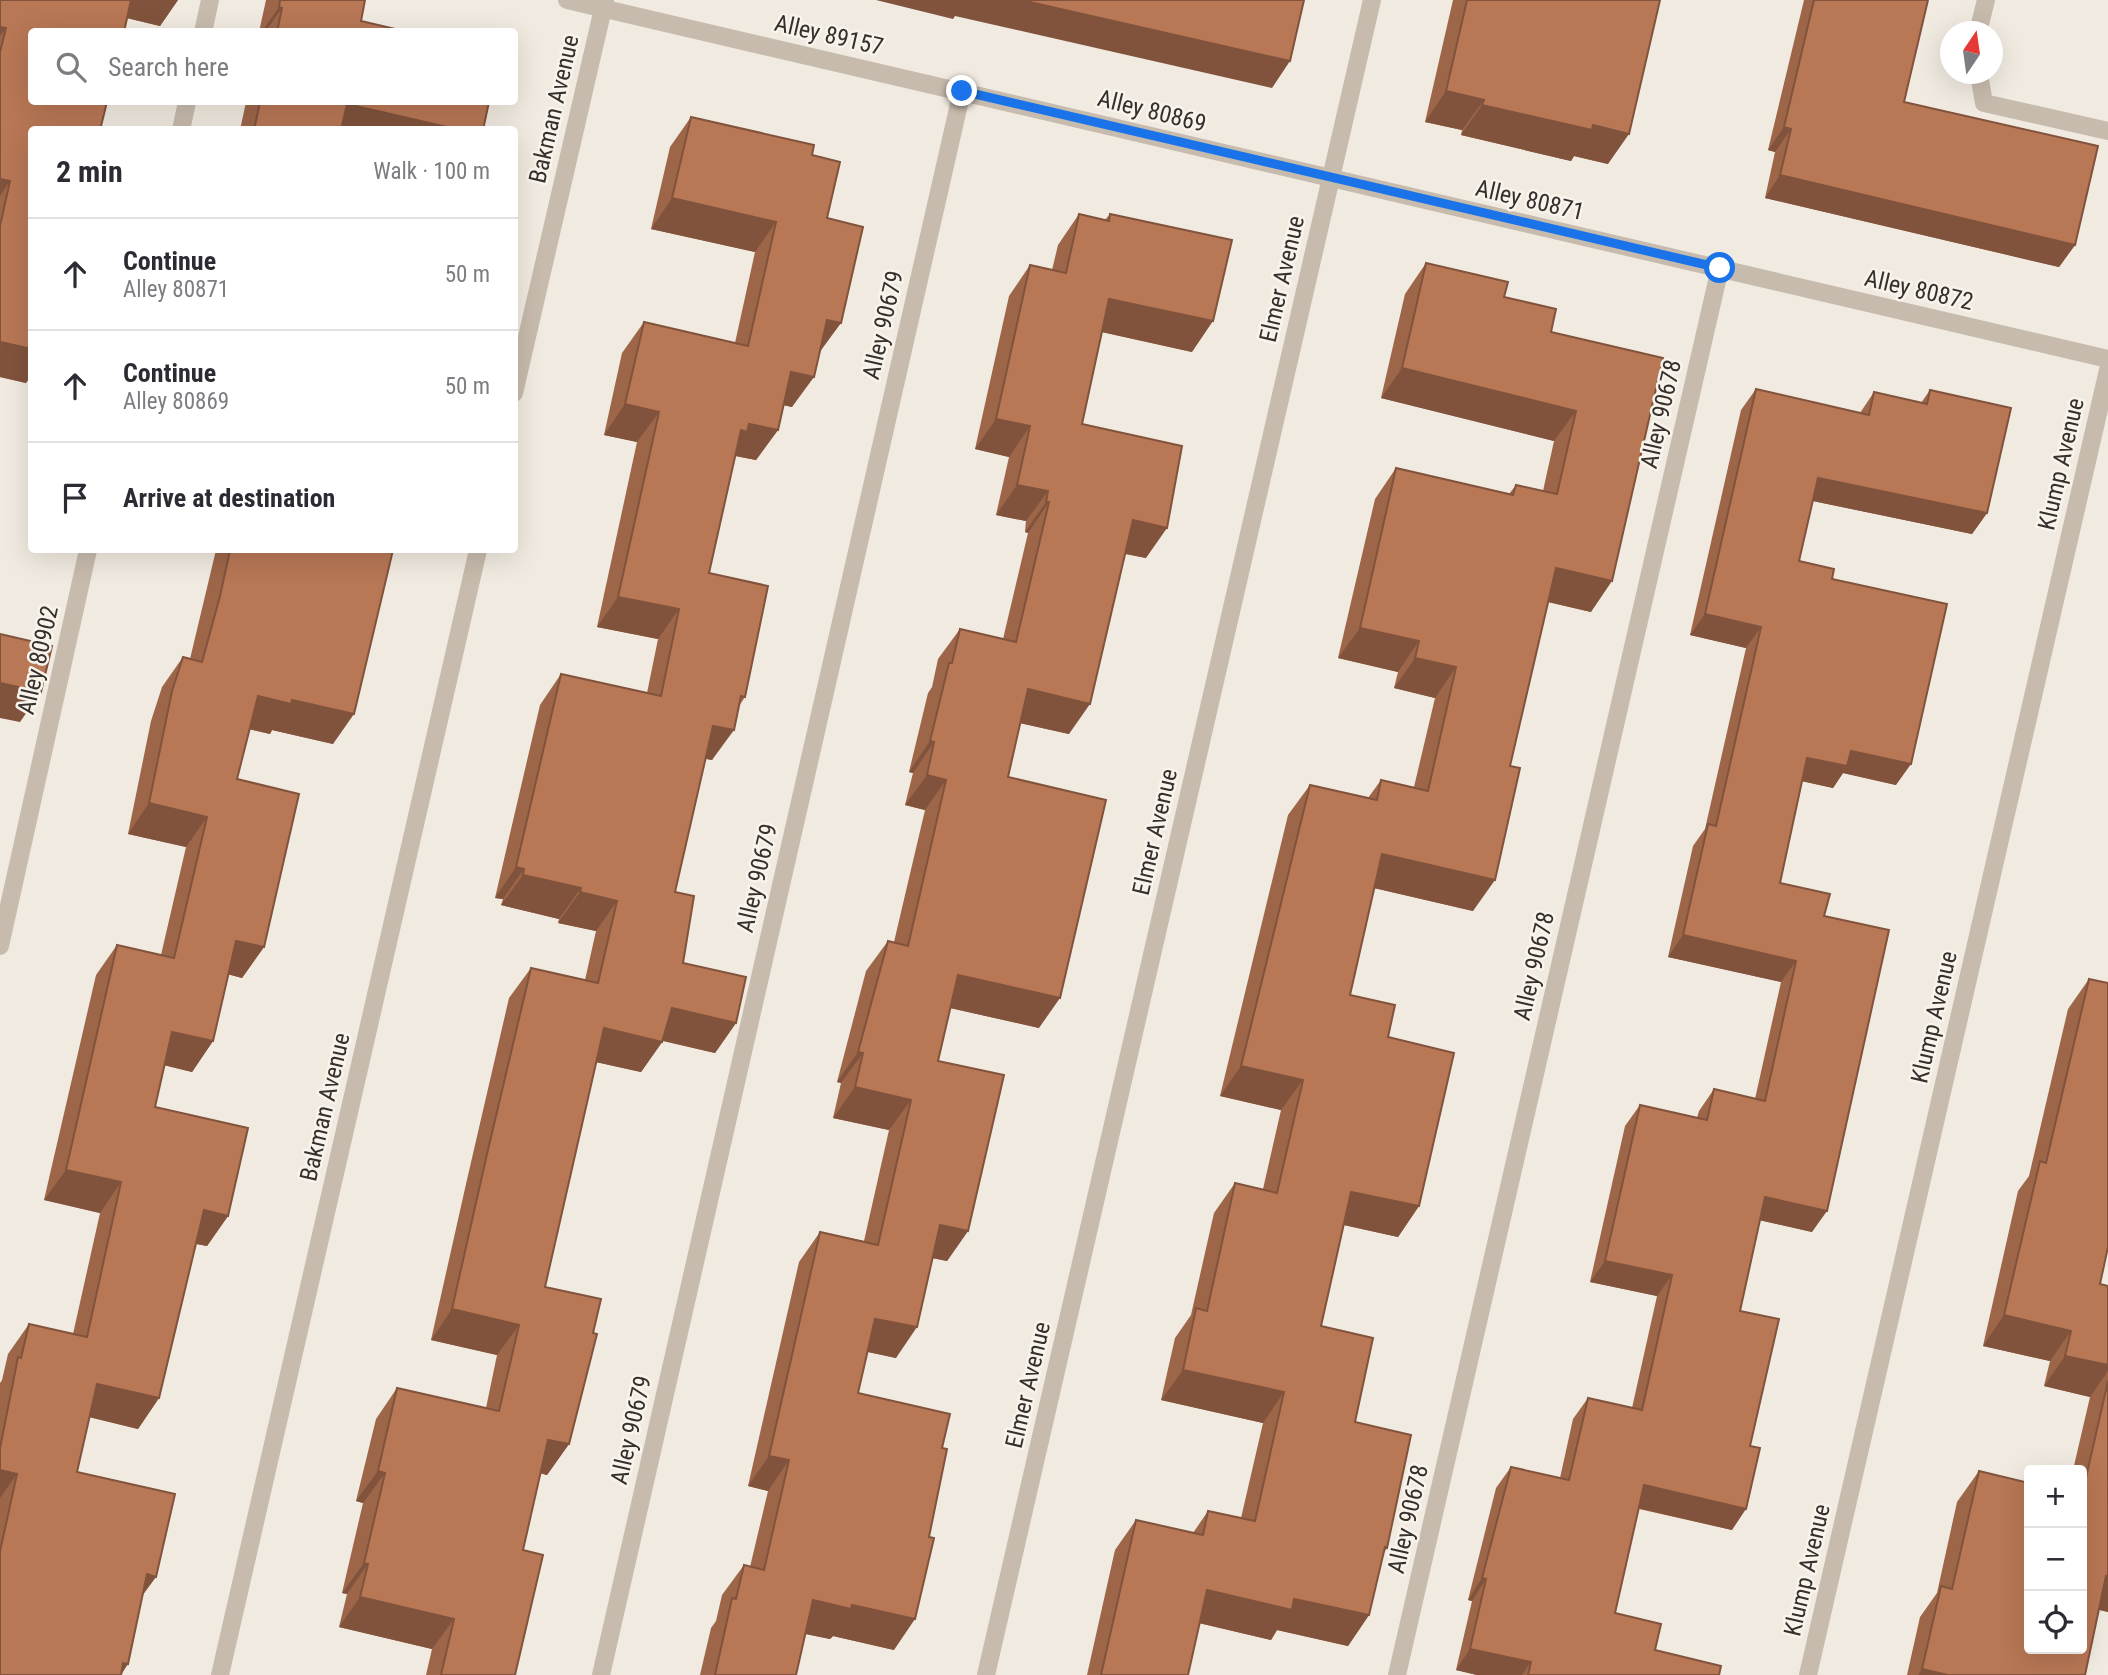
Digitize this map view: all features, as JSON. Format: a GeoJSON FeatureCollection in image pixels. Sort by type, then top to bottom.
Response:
{"type":"FeatureCollection","features":[{"type":"Feature","properties":{"kind":"street"},"geometry":{"type":"LineString","coordinates":[[204,28],[210,0]]}},
{"type":"Feature","properties":{"kind":"street","name":"Alley 89157"},"geometry":{"type":"LineString","coordinates":[[567,0],[604,4],[962,91]]}},
{"type":"Feature","properties":{"kind":"street","name":"Elmer Avenue"},"geometry":{"type":"LineString","coordinates":[[986,1675],[1372,0]]}},
{"type":"Feature","properties":{"kind":"street"},"geometry":{"type":"LineString","coordinates":[[1981,21],[1986,0]]}},
{"type":"Feature","properties":{"kind":"street","name":"Bakman Avenue"},"geometry":{"type":"LineString","coordinates":[[518,376],[604,4]]}},
{"type":"Feature","properties":{"kind":"street"},"geometry":{"type":"LineString","coordinates":[[1981,84],[1984,103],[2108,131]]}},
{"type":"Feature","properties":{"kind":"street","name":"Alley 80869"},"geometry":{"type":"LineString","coordinates":[[962,91],[1330,179]]}},
{"type":"Feature","properties":{"kind":"street","name":"Alley 90679"},"geometry":{"type":"LineString","coordinates":[[601,1675],[962,91]]}},
{"type":"Feature","properties":{"kind":"street"},"geometry":{"type":"LineString","coordinates":[[182,126],[186,105]]}},
{"type":"Feature","properties":{"kind":"street","name":"Alley 80871"},"geometry":{"type":"LineString","coordinates":[[1330,179],[1720,268]]}},
{"type":"Feature","properties":{"kind":"street","name":"Alley 80872"},"geometry":{"type":"LineString","coordinates":[[1720,268],[2108,359]]}},
{"type":"Feature","properties":{"kind":"street","name":"Alley 90678"},"geometry":{"type":"LineString","coordinates":[[1397,1675],[1720,268]]}},
{"type":"Feature","properties":{"kind":"street","name":"Klump Avenue"},"geometry":{"type":"LineString","coordinates":[[1808,1675],[2108,370]]}},
{"type":"Feature","properties":{"kind":"street","name":"Alley 80902"},"geometry":{"type":"LineString","coordinates":[[0,946],[87,553]]}},
{"type":"Feature","properties":{"kind":"street","name":"Bakman Avenue"},"geometry":{"type":"LineString","coordinates":[[220,1675],[477,553]]}},
{"type":"Feature","properties":{"kind":"building"},"geometry":{"type":"Polygon","coordinates":[[[0,0],[131,0],[125,28],[28,28],[28,105],[106,105],[101,126],[28,126],[28,348],[0,342],[0,226],[10,181],[0,179],[0,52],[6,28],[0,27],[0,0]]]}},
{"type":"Feature","properties":{"kind":"building"},"geometry":{"type":"Polygon","coordinates":[[[280,0],[365,0],[361,21],[391,28],[278,28],[282,8],[279,7],[280,0]]]}},
{"type":"Feature","properties":{"kind":"building"},"geometry":{"type":"Polygon","coordinates":[[[1021,0],[1304,0],[1290,61],[1021,0]]]}},
{"type":"Feature","properties":{"kind":"building"},"geometry":{"type":"Polygon","coordinates":[[[1467,0],[1660,0],[1629,134],[1593,125],[1592,130],[1482,105],[1484,100],[1446,91],[1467,0]]]}},
{"type":"Feature","properties":{"kind":"building"},"geometry":{"type":"Polygon","coordinates":[[[1814,0],[1928,0],[1904,102],[2098,146],[2075,245],[1780,175],[1791,129],[1784,127],[1814,0]]]}},
{"type":"Feature","properties":{"kind":"building"},"geometry":{"type":"Polygon","coordinates":[[[259,105],[347,105],[342,126],[255,126],[259,105]]]}},
{"type":"Feature","properties":{"kind":"building"},"geometry":{"type":"Polygon","coordinates":[[[351,105],[488,105],[484,126],[443,126],[351,105]]]}},
{"type":"Feature","properties":{"kind":"building"},"geometry":{"type":"Polygon","coordinates":[[[691,117],[814,145],[812,155],[840,162],[827,218],[863,227],[841,323],[827,320],[814,377],[791,372],[778,430],[749,424],[747,432],[741,430],[709,573],[768,586],[745,697],[741,696],[734,730],[713,726],[675,892],[694,896],[683,963],[746,977],[736,1023],[672,1008],[662,1042],[604,1028],[545,1287],[601,1299],[593,1333],[597,1334],[569,1444],[548,1440],[523,1550],[543,1555],[515,1675],[441,1675],[454,1619],[360,1597],[368,1564],[364,1563],[385,1473],[378,1471],[397,1388],[499,1411],[519,1325],[452,1309],[487,1154],[531,968],[598,983],[617,901],[580,892],[581,888],[523,875],[524,869],[516,867],[561,674],[661,696],[679,609],[618,597],[659,412],[625,404],[644,322],[748,346],[776,222],[672,198],[691,117]]]}},
{"type":"Feature","properties":{"kind":"building"},"geometry":{"type":"Polygon","coordinates":[[[1079,214],[1109,221],[1110,214],[1232,240],[1213,321],[1109,299],[1082,424],[1182,446],[1167,528],[1133,520],[1090,704],[1028,689],[1008,777],[1106,800],[1060,998],[958,975],[938,1061],[1004,1075],[968,1231],[940,1225],[917,1327],[875,1319],[858,1393],[950,1414],[942,1448],[947,1449],[929,1537],[934,1538],[915,1619],[852,1605],[851,1609],[813,1600],[796,1675],[715,1675],[732,1598],[736,1599],[744,1565],[764,1570],[789,1460],[769,1456],[820,1232],[878,1245],[911,1100],[855,1087],[863,1053],[858,1052],[888,941],[908,946],[946,780],[927,775],[934,742],[930,741],[960,629],[1016,642],[1049,502],[1046,502],[1048,491],[1017,485],[1030,426],[996,419],[1030,265],[1066,273],[1079,214]]]}},
{"type":"Feature","properties":{"kind":"building"},"geometry":{"type":"Polygon","coordinates":[[[1426,263],[1508,282],[1504,297],[1556,309],[1551,332],[1663,358],[1612,581],[1556,568],[1510,766],[1520,768],[1495,880],[1382,854],[1350,995],[1395,1005],[1388,1037],[1454,1053],[1419,1206],[1351,1192],[1321,1326],[1373,1338],[1355,1422],[1411,1435],[1387,1548],[1385,1547],[1369,1615],[1294,1599],[1292,1610],[1207,1590],[1188,1675],[1101,1675],[1136,1520],[1203,1535],[1208,1511],[1255,1521],[1284,1392],[1183,1370],[1196,1308],[1207,1311],[1235,1183],[1277,1193],[1303,1080],[1241,1066],[1310,785],[1377,800],[1381,780],[1428,791],[1456,667],[1415,658],[1419,641],[1360,628],[1396,468],[1513,495],[1516,485],[1557,494],[1576,411],[1402,368],[1426,263]]]}},
{"type":"Feature","properties":{"kind":"building"},"geometry":{"type":"Polygon","coordinates":[[[1756,389],[1869,415],[1874,392],[1927,404],[1930,390],[2011,408],[1987,513],[1818,478],[1799,561],[1834,569],[1832,579],[1947,604],[1911,764],[1851,751],[1847,766],[1807,758],[1780,883],[1830,894],[1824,916],[1889,930],[1827,1211],[1765,1197],[1740,1311],[1779,1319],[1750,1446],[1760,1448],[1746,1509],[1644,1485],[1615,1613],[1661,1624],[1655,1650],[1721,1666],[1719,1675],[1528,1675],[1531,1662],[1470,1649],[1486,1579],[1482,1578],[1511,1467],[1569,1480],[1588,1398],[1642,1410],[1672,1275],[1605,1261],[1640,1105],[1707,1120],[1714,1089],[1765,1101],[1796,961],[1683,935],[1708,824],[1716,826],[1761,627],[1705,614],[1756,389]]]}},
{"type":"Feature","properties":{"kind":"building"},"geometry":{"type":"Polygon","coordinates":[[[229,553],[392,553],[354,714],[292,700],[291,704],[258,696],[237,779],[299,794],[264,947],[236,941],[213,1041],[172,1032],[155,1107],[248,1128],[228,1216],[204,1210],[159,1398],[97,1384],[77,1472],[175,1494],[156,1577],[147,1574],[128,1664],[123,1663],[121,1675],[0,1675],[0,1551],[17,1474],[0,1470],[0,1448],[18,1357],[21,1358],[29,1324],[87,1337],[121,1182],[66,1170],[117,945],[174,958],[207,817],[149,803],[172,691],[183,657],[202,662],[229,553]]]}},
{"type":"Feature","properties":{"kind":"building"},"geometry":{"type":"Polygon","coordinates":[[[0,634],[52,646],[41,692],[0,683],[0,634]]]}},
{"type":"Feature","properties":{"kind":"building"},"geometry":{"type":"Polygon","coordinates":[[[2089,979],[2108,983],[2108,1247],[2100,1284],[2108,1286],[2108,1365],[2065,1356],[2071,1331],[2004,1315],[2040,1161],[2046,1163],[2089,979]]]}},
{"type":"Feature","properties":{"kind":"building"},"geometry":{"type":"Polygon","coordinates":[[[2108,1381],[2108,1577],[2106,1576],[2085,1675],[1948,1675],[1922,1669],[1941,1586],[1952,1589],[1979,1471],[2024,1482],[2024,1654],[2087,1654],[2087,1473],[2108,1381]]]}},
{"type":"Feature","properties":{"kind":"route"},"geometry":{"type":"LineString","coordinates":[[962,91],[1720,268]]}}]}
